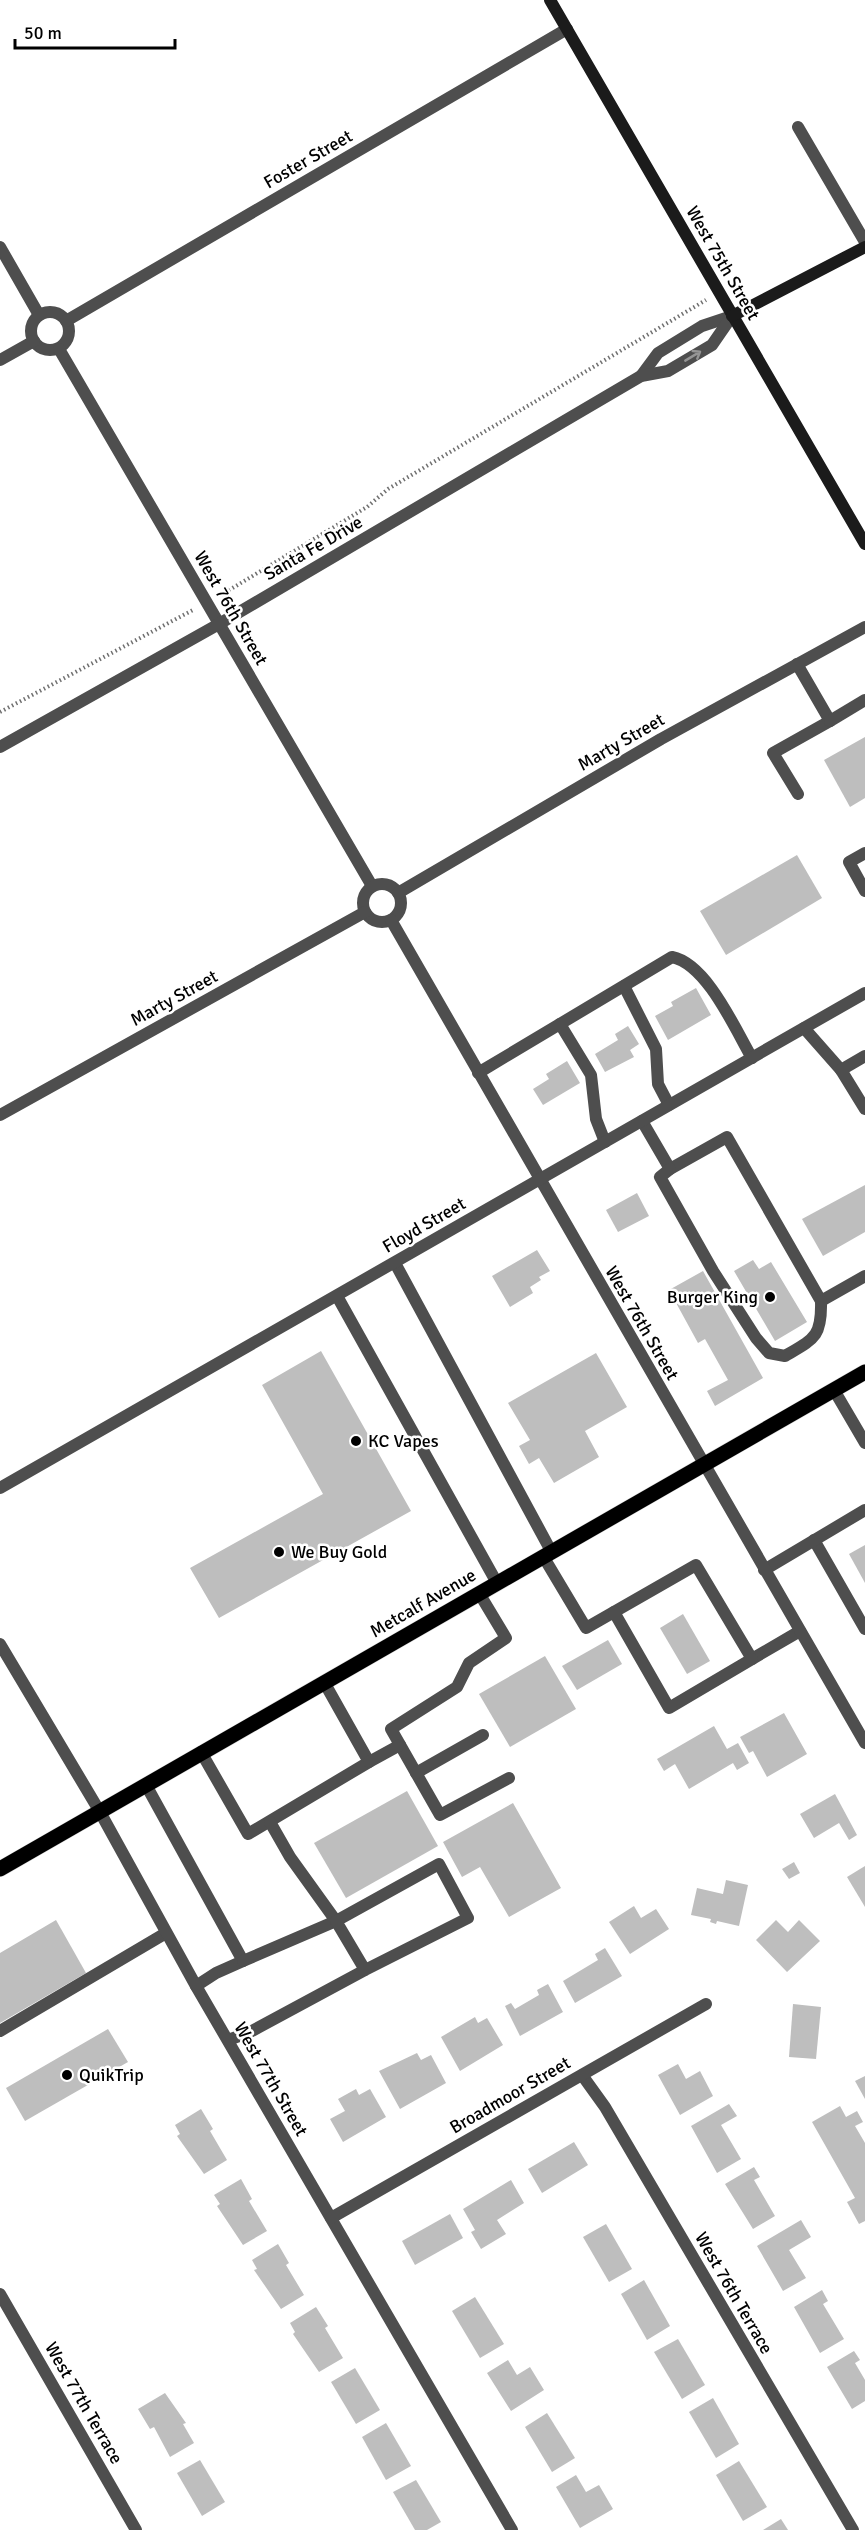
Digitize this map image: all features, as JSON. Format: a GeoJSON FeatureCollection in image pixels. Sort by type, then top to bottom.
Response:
{"type":"FeatureCollection","features":[{"type":"Feature","properties":{"kind":"main road","name":"West 75th Street"},"geometry":{"type":"LineString","coordinates":[[550,0],[865,544]]}},
{"type":"Feature","properties":{"kind":"main road","name":"Santa Fe Drive"},"geometry":{"type":"LineString","coordinates":[[732,316],[865,244]]}},
{"type":"Feature","properties":{"kind":"main road","name":"Metcalf Avenue"},"geometry":{"type":"LineString","coordinates":[[0,1869],[865,1372]]}},
{"type":"Feature","properties":{"kind":"street","name":"Foster Street"},"geometry":{"type":"LineString","coordinates":[[66,321],[567,29]]}},
{"type":"Feature","properties":{"kind":"street"},"geometry":{"type":"LineString","coordinates":[[798,127],[865,244]]}},
{"type":"Feature","properties":{"kind":"street"},"geometry":{"type":"LineString","coordinates":[[0,247],[39,315]]}},
{"type":"Feature","properties":{"kind":"street"},"geometry":{"type":"LineString","coordinates":[[46,312],[57,312],[66,321],[70,332],[59,349],[44,350],[34,340],[32,324],[39,315],[46,312]]}},
{"type":"Feature","properties":{"kind":"street","name":"Santa Fe Drive"},"geometry":{"type":"LineString","coordinates":[[642,376],[658,353],[702,326],[732,316]]}},
{"type":"Feature","properties":{"kind":"street","name":"Santa Fe Drive"},"geometry":{"type":"LineString","coordinates":[[0,747],[219,624],[642,376],[668,371],[711,345],[732,316]]}},
{"type":"Feature","properties":{"kind":"street"},"geometry":{"type":"LineString","coordinates":[[0,360],[34,340]]}},
{"type":"Feature","properties":{"kind":"street","name":"West 76th Street"},"geometry":{"type":"LineString","coordinates":[[59,349],[372,886]]}},
{"type":"Feature","properties":{"kind":"street","name":"Marty Street"},"geometry":{"type":"LineString","coordinates":[[398,893],[661,739],[865,627]]}},
{"type":"Feature","properties":{"kind":"street"},"geometry":{"type":"LineString","coordinates":[[797,664],[830,721]]}},
{"type":"Feature","properties":{"kind":"street"},"geometry":{"type":"LineString","coordinates":[[798,794],[773,753],[865,700]]}},
{"type":"Feature","properties":{"kind":"street"},"geometry":{"type":"LineString","coordinates":[[865,853],[849,862],[865,891]]}},
{"type":"Feature","properties":{"kind":"street"},"geometry":{"type":"LineString","coordinates":[[385,884],[392,886],[398,893],[402,903],[391,920],[375,921],[365,912],[363,894],[372,886],[385,884]]}},
{"type":"Feature","properties":{"kind":"street","name":"Marty Street"},"geometry":{"type":"LineString","coordinates":[[0,1115],[365,912]]}},
{"type":"Feature","properties":{"kind":"street","name":"West 76th Street"},"geometry":{"type":"LineString","coordinates":[[391,920],[865,1743]]}},
{"type":"Feature","properties":{"kind":"street"},"geometry":{"type":"LineString","coordinates":[[478,1073],[672,957],[682,959],[706,981],[752,1058]]}},
{"type":"Feature","properties":{"kind":"street"},"geometry":{"type":"LineString","coordinates":[[624,986],[656,1049],[657,1084],[669,1105]]}},
{"type":"Feature","properties":{"kind":"street","name":"Floyd Street"},"geometry":{"type":"LineString","coordinates":[[0,1488],[865,993]]}},
{"type":"Feature","properties":{"kind":"street"},"geometry":{"type":"LineString","coordinates":[[560,1023],[591,1075],[596,1119],[605,1142]]}},
{"type":"Feature","properties":{"kind":"street"},"geometry":{"type":"LineString","coordinates":[[804,1028],[841,1070],[865,1109]]}},
{"type":"Feature","properties":{"kind":"street"},"geometry":{"type":"LineString","coordinates":[[841,1070],[865,1056]]}},
{"type":"Feature","properties":{"kind":"street"},"geometry":{"type":"LineString","coordinates":[[642,1121],[670,1169]]}},
{"type":"Feature","properties":{"kind":"street"},"geometry":{"type":"LineString","coordinates":[[727,1137],[821,1300],[822,1319],[814,1339],[785,1356],[769,1353],[756,1338],[713,1271],[660,1177],[727,1137]]}},
{"type":"Feature","properties":{"kind":"street"},"geometry":{"type":"LineString","coordinates":[[395,1263],[586,1628],[696,1565],[752,1659]]}},
{"type":"Feature","properties":{"kind":"street"},"geometry":{"type":"LineString","coordinates":[[821,1300],[865,1276]]}},
{"type":"Feature","properties":{"kind":"street"},"geometry":{"type":"LineString","coordinates":[[337,1296],[497,1583]]}},
{"type":"Feature","properties":{"kind":"street"},"geometry":{"type":"LineString","coordinates":[[834,1390],[865,1443]]}},
{"type":"Feature","properties":{"kind":"street"},"geometry":{"type":"LineString","coordinates":[[764,1570],[865,1510]]}},
{"type":"Feature","properties":{"kind":"street"},"geometry":{"type":"LineString","coordinates":[[814,1540],[865,1629]]}},
{"type":"Feature","properties":{"kind":"street"},"geometry":{"type":"LineString","coordinates":[[479,1593],[506,1638],[469,1663],[457,1687],[391,1729],[440,1815],[509,1778]]}},
{"type":"Feature","properties":{"kind":"street"},"geometry":{"type":"LineString","coordinates":[[614,1612],[669,1708],[800,1631]]}},
{"type":"Feature","properties":{"kind":"street","name":"West 77th Street"},"geometry":{"type":"LineString","coordinates":[[0,1644],[100,1812],[166,1934],[512,2530]]}},
{"type":"Feature","properties":{"kind":"street"},"geometry":{"type":"LineString","coordinates":[[324,1683],[369,1762]]}},
{"type":"Feature","properties":{"kind":"street"},"geometry":{"type":"LineString","coordinates":[[416,1773],[483,1735]]}},
{"type":"Feature","properties":{"kind":"street"},"geometry":{"type":"LineString","coordinates":[[201,1752],[248,1834],[400,1745]]}},
{"type":"Feature","properties":{"kind":"street"},"geometry":{"type":"LineString","coordinates":[[147,1785],[243,1961]]}},
{"type":"Feature","properties":{"kind":"street"},"geometry":{"type":"LineString","coordinates":[[270,1822],[290,1857],[336,1921],[365,1970]]}},
{"type":"Feature","properties":{"kind":"street"},"geometry":{"type":"LineString","coordinates":[[196,1986],[216,1973],[336,1921],[439,1864],[468,1918],[250,2032],[228,2040]]}},
{"type":"Feature","properties":{"kind":"street"},"geometry":{"type":"LineString","coordinates":[[0,2031],[166,1934]]}},
{"type":"Feature","properties":{"kind":"street","name":"Broadmoor Street"},"geometry":{"type":"LineString","coordinates":[[331,2218],[706,2004]]}},
{"type":"Feature","properties":{"kind":"street","name":"West 76th Terrace"},"geometry":{"type":"LineString","coordinates":[[582,2075],[605,2107],[853,2530]]}},
{"type":"Feature","properties":{"kind":"street","name":"West 77th Terrace"},"geometry":{"type":"LineString","coordinates":[[0,2294],[136,2530]]}},
{"type":"Feature","properties":{"kind":"path"},"geometry":{"type":"LineString","coordinates":[[0,712],[208,603],[367,507],[388,489],[719,293]]}},
{"type":"Feature","properties":{"kind":"building"},"geometry":{"type":"Polygon","coordinates":[[[865,737],[865,798],[850,807],[824,760],[865,737]]]}},
{"type":"Feature","properties":{"kind":"building"},"geometry":{"type":"Polygon","coordinates":[[[797,855],[822,898],[726,955],[700,911],[797,855]]]}},
{"type":"Feature","properties":{"kind":"building"},"geometry":{"type":"Polygon","coordinates":[[[696,988],[711,1015],[668,1040],[655,1016],[673,1006],[671,1002],[696,988]]]}},
{"type":"Feature","properties":{"kind":"building"},"geometry":{"type":"Polygon","coordinates":[[[628,1026],[639,1044],[630,1050],[634,1057],[605,1072],[595,1054],[618,1040],[615,1034],[628,1026]]]}},
{"type":"Feature","properties":{"kind":"building"},"geometry":{"type":"Polygon","coordinates":[[[567,1061],[580,1083],[543,1105],[533,1089],[549,1079],[546,1074],[567,1061]]]}},
{"type":"Feature","properties":{"kind":"building"},"geometry":{"type":"Polygon","coordinates":[[[865,1185],[865,1232],[823,1256],[802,1219],[865,1185]]]}},
{"type":"Feature","properties":{"kind":"building"},"geometry":{"type":"Polygon","coordinates":[[[637,1193],[649,1216],[618,1232],[606,1210],[637,1193]]]}},
{"type":"Feature","properties":{"kind":"building"},"geometry":{"type":"Polygon","coordinates":[[[537,1250],[550,1271],[539,1277],[541,1280],[530,1287],[533,1293],[510,1307],[492,1276],[537,1250]]]}},
{"type":"Feature","properties":{"kind":"building","name":"Burger King"},"geometry":{"type":"Polygon","coordinates":[[[753,1260],[759,1269],[771,1262],[807,1322],[775,1341],[734,1271],[753,1260]]]}},
{"type":"Feature","properties":{"kind":"building"},"geometry":{"type":"Polygon","coordinates":[[[703,1271],[763,1378],[715,1406],[707,1391],[728,1380],[705,1339],[698,1343],[669,1290],[703,1271]]]}},
{"type":"Feature","properties":{"kind":"building"},"geometry":{"type":"Polygon","coordinates":[[[321,1351],[411,1511],[219,1618],[190,1568],[323,1494],[262,1385],[321,1351]]]}},
{"type":"Feature","properties":{"kind":"building"},"geometry":{"type":"Polygon","coordinates":[[[596,1353],[627,1407],[585,1431],[599,1457],[554,1483],[539,1458],[529,1464],[519,1446],[530,1440],[508,1403],[596,1353]]]}},
{"type":"Feature","properties":{"kind":"building"},"geometry":{"type":"Polygon","coordinates":[[[865,1545],[865,1583],[849,1554],[865,1545]]]}},
{"type":"Feature","properties":{"kind":"building"},"geometry":{"type":"Polygon","coordinates":[[[683,1614],[710,1661],[687,1674],[660,1628],[683,1614]]]}},
{"type":"Feature","properties":{"kind":"building"},"geometry":{"type":"Polygon","coordinates":[[[608,1640],[622,1664],[577,1690],[562,1666],[608,1640]]]}},
{"type":"Feature","properties":{"kind":"building"},"geometry":{"type":"Polygon","coordinates":[[[545,1656],[576,1709],[510,1747],[479,1694],[545,1656]]]}},
{"type":"Feature","properties":{"kind":"building"},"geometry":{"type":"Polygon","coordinates":[[[784,1713],[807,1754],[767,1777],[753,1751],[749,1753],[740,1737],[784,1713]]]}},
{"type":"Feature","properties":{"kind":"building"},"geometry":{"type":"Polygon","coordinates":[[[714,1726],[727,1749],[738,1743],[749,1763],[737,1770],[733,1763],[689,1789],[675,1764],[664,1771],[657,1759],[714,1726]]]}},
{"type":"Feature","properties":{"kind":"building"},"geometry":{"type":"Polygon","coordinates":[[[407,1791],[438,1846],[346,1898],[314,1843],[407,1791]]]}},
{"type":"Feature","properties":{"kind":"building"},"geometry":{"type":"Polygon","coordinates":[[[835,1794],[857,1835],[849,1840],[839,1823],[814,1838],[800,1814],[835,1794]]]}},
{"type":"Feature","properties":{"kind":"building"},"geometry":{"type":"Polygon","coordinates":[[[513,1803],[561,1888],[509,1917],[480,1867],[462,1877],[443,1842],[513,1803]]]}},
{"type":"Feature","properties":{"kind":"building"},"geometry":{"type":"Polygon","coordinates":[[[794,1862],[800,1873],[789,1879],[782,1869],[794,1862]]]}},
{"type":"Feature","properties":{"kind":"building"},"geometry":{"type":"Polygon","coordinates":[[[865,1866],[865,1907],[847,1877],[865,1866]]]}},
{"type":"Feature","properties":{"kind":"building"},"geometry":{"type":"Polygon","coordinates":[[[726,1880],[748,1885],[739,1926],[717,1921],[716,1924],[710,1922],[711,1919],[691,1915],[697,1888],[723,1894],[726,1880]]]}},
{"type":"Feature","properties":{"kind":"building"},"geometry":{"type":"Polygon","coordinates":[[[634,1906],[641,1918],[656,1909],[669,1929],[630,1954],[609,1922],[634,1906]]]}},
{"type":"Feature","properties":{"kind":"building"},"geometry":{"type":"Polygon","coordinates":[[[56,1920],[86,1973],[0,2023],[0,1953],[56,1920]]]}},
{"type":"Feature","properties":{"kind":"building"},"geometry":{"type":"Polygon","coordinates":[[[776,1920],[788,1932],[799,1920],[820,1941],[787,1972],[756,1940],[776,1920]]]}},
{"type":"Feature","properties":{"kind":"building"},"geometry":{"type":"Polygon","coordinates":[[[605,1948],[622,1976],[575,2003],[563,1981],[598,1960],[595,1954],[605,1948]]]}},
{"type":"Feature","properties":{"kind":"building"},"geometry":{"type":"Polygon","coordinates":[[[548,1984],[563,2012],[520,2036],[505,2006],[511,2003],[515,2009],[539,1995],[537,1990],[548,1984]]]}},
{"type":"Feature","properties":{"kind":"building"},"geometry":{"type":"Polygon","coordinates":[[[793,2004],[821,2007],[816,2059],[789,2057],[793,2004]]]}},
{"type":"Feature","properties":{"kind":"building"},"geometry":{"type":"Polygon","coordinates":[[[475,2017],[478,2023],[487,2018],[503,2045],[460,2071],[441,2037],[475,2017]]]}},
{"type":"Feature","properties":{"kind":"building","name":"QuikTrip"},"geometry":{"type":"Polygon","coordinates":[[[108,2029],[128,2062],[25,2121],[6,2088],[108,2029]]]}},
{"type":"Feature","properties":{"kind":"building"},"geometry":{"type":"Polygon","coordinates":[[[417,2053],[421,2060],[431,2055],[446,2083],[400,2109],[379,2071],[417,2053]]]}},
{"type":"Feature","properties":{"kind":"building"},"geometry":{"type":"Polygon","coordinates":[[[678,2064],[686,2079],[700,2071],[713,2096],[680,2115],[658,2075],[678,2064]]]}},
{"type":"Feature","properties":{"kind":"building"},"geometry":{"type":"Polygon","coordinates":[[[865,2076],[865,2099],[855,2081],[865,2076]]]}},
{"type":"Feature","properties":{"kind":"building"},"geometry":{"type":"Polygon","coordinates":[[[356,2089],[359,2095],[370,2089],[386,2117],[343,2142],[330,2119],[345,2111],[338,2099],[356,2089]]]}},
{"type":"Feature","properties":{"kind":"building"},"geometry":{"type":"Polygon","coordinates":[[[729,2104],[737,2116],[721,2125],[741,2159],[717,2173],[691,2126],[729,2104]]]}},
{"type":"Feature","properties":{"kind":"building"},"geometry":{"type":"Polygon","coordinates":[[[840,2106],[846,2117],[857,2111],[863,2122],[855,2126],[865,2143],[865,2221],[859,2224],[847,2202],[855,2198],[812,2122],[840,2106]]]}},
{"type":"Feature","properties":{"kind":"building"},"geometry":{"type":"Polygon","coordinates":[[[201,2109],[213,2129],[210,2131],[227,2160],[204,2174],[177,2136],[180,2134],[175,2125],[201,2109]]]}},
{"type":"Feature","properties":{"kind":"building"},"geometry":{"type":"Polygon","coordinates":[[[574,2142],[588,2165],[542,2193],[528,2169],[574,2142]]]}},
{"type":"Feature","properties":{"kind":"building"},"geometry":{"type":"Polygon","coordinates":[[[754,2167],[760,2177],[754,2180],[775,2216],[753,2229],[725,2184],[754,2167]]]}},
{"type":"Feature","properties":{"kind":"building"},"geometry":{"type":"Polygon","coordinates":[[[241,2179],[252,2199],[249,2201],[267,2231],[243,2245],[217,2206],[220,2204],[214,2195],[241,2179]]]}},
{"type":"Feature","properties":{"kind":"building"},"geometry":{"type":"Polygon","coordinates":[[[511,2180],[524,2203],[497,2220],[506,2234],[481,2249],[471,2232],[475,2230],[463,2209],[511,2180]]]}},
{"type":"Feature","properties":{"kind":"building"},"geometry":{"type":"Polygon","coordinates":[[[450,2214],[463,2238],[415,2265],[402,2241],[450,2214]]]}},
{"type":"Feature","properties":{"kind":"building"},"geometry":{"type":"Polygon","coordinates":[[[801,2220],[811,2237],[789,2250],[806,2278],[783,2291],[757,2246],[801,2220]]]}},
{"type":"Feature","properties":{"kind":"building"},"geometry":{"type":"Polygon","coordinates":[[[606,2224],[632,2269],[609,2282],[583,2237],[606,2224]]]}},
{"type":"Feature","properties":{"kind":"building"},"geometry":{"type":"Polygon","coordinates":[[[278,2244],[289,2263],[286,2265],[304,2295],[281,2309],[254,2270],[257,2269],[252,2260],[278,2244]]]}},
{"type":"Feature","properties":{"kind":"building"},"geometry":{"type":"Polygon","coordinates":[[[644,2280],[670,2326],[647,2340],[621,2294],[644,2280]]]}},
{"type":"Feature","properties":{"kind":"building"},"geometry":{"type":"Polygon","coordinates":[[[822,2290],[828,2301],[823,2304],[844,2339],[820,2353],[794,2307],[822,2290]]]}},
{"type":"Feature","properties":{"kind":"building"},"geometry":{"type":"Polygon","coordinates":[[[475,2297],[504,2344],[480,2358],[452,2311],[475,2297]]]}},
{"type":"Feature","properties":{"kind":"building"},"geometry":{"type":"Polygon","coordinates":[[[316,2307],[328,2326],[325,2328],[343,2358],[319,2372],[293,2334],[295,2332],[290,2323],[316,2307]]]}},
{"type":"Feature","properties":{"kind":"building"},"geometry":{"type":"Polygon","coordinates":[[[678,2339],[705,2385],[682,2399],[654,2352],[678,2339]]]}},
{"type":"Feature","properties":{"kind":"building"},"geometry":{"type":"Polygon","coordinates":[[[854,2351],[860,2360],[855,2363],[865,2380],[865,2401],[852,2409],[827,2367],[854,2351]]]}},
{"type":"Feature","properties":{"kind":"building"},"geometry":{"type":"Polygon","coordinates":[[[508,2360],[517,2375],[530,2367],[544,2390],[511,2411],[487,2373],[508,2360]]]}},
{"type":"Feature","properties":{"kind":"building"},"geometry":{"type":"Polygon","coordinates":[[[355,2368],[380,2410],[356,2424],[331,2382],[355,2368]]]}},
{"type":"Feature","properties":{"kind":"building"},"geometry":{"type":"Polygon","coordinates":[[[165,2393],[186,2423],[183,2424],[194,2443],[170,2457],[154,2427],[150,2429],[138,2409],[165,2393]]]}},
{"type":"Feature","properties":{"kind":"building"},"geometry":{"type":"Polygon","coordinates":[[[713,2398],[739,2444],[716,2458],[689,2412],[713,2398]]]}},
{"type":"Feature","properties":{"kind":"building"},"geometry":{"type":"Polygon","coordinates":[[[547,2413],[575,2458],[552,2472],[525,2427],[547,2413]]]}},
{"type":"Feature","properties":{"kind":"building"},"geometry":{"type":"Polygon","coordinates":[[[386,2423],[411,2466],[386,2480],[362,2437],[386,2423]]]}},
{"type":"Feature","properties":{"kind":"building"},"geometry":{"type":"Polygon","coordinates":[[[200,2460],[225,2502],[202,2516],[177,2473],[200,2460]]]}},
{"type":"Feature","properties":{"kind":"building"},"geometry":{"type":"Polygon","coordinates":[[[739,2461],[767,2507],[743,2521],[716,2475],[739,2461]]]}},
{"type":"Feature","properties":{"kind":"building"},"geometry":{"type":"Polygon","coordinates":[[[576,2475],[586,2492],[599,2485],[613,2509],[580,2528],[556,2487],[576,2475]]]}},
{"type":"Feature","properties":{"kind":"building"},"geometry":{"type":"Polygon","coordinates":[[[416,2480],[441,2522],[427,2530],[415,2530],[393,2492],[416,2480]]]}},
{"type":"Feature","properties":{"kind":"building"},"geometry":{"type":"Polygon","coordinates":[[[781,2519],[788,2530],[763,2530],[781,2519]]]}},
{"type":"Feature","properties":{"kind":"place","name":"Burger King"},"geometry":{"type":"Point","coordinates":[770,1297]}},
{"type":"Feature","properties":{"kind":"place","name":"KC Vapes"},"geometry":{"type":"Point","coordinates":[356,1441]}},
{"type":"Feature","properties":{"kind":"place","name":"We Buy Gold"},"geometry":{"type":"Point","coordinates":[279,1552]}},
{"type":"Feature","properties":{"kind":"place","name":"QuikTrip"},"geometry":{"type":"Point","coordinates":[67,2075]}}]}
